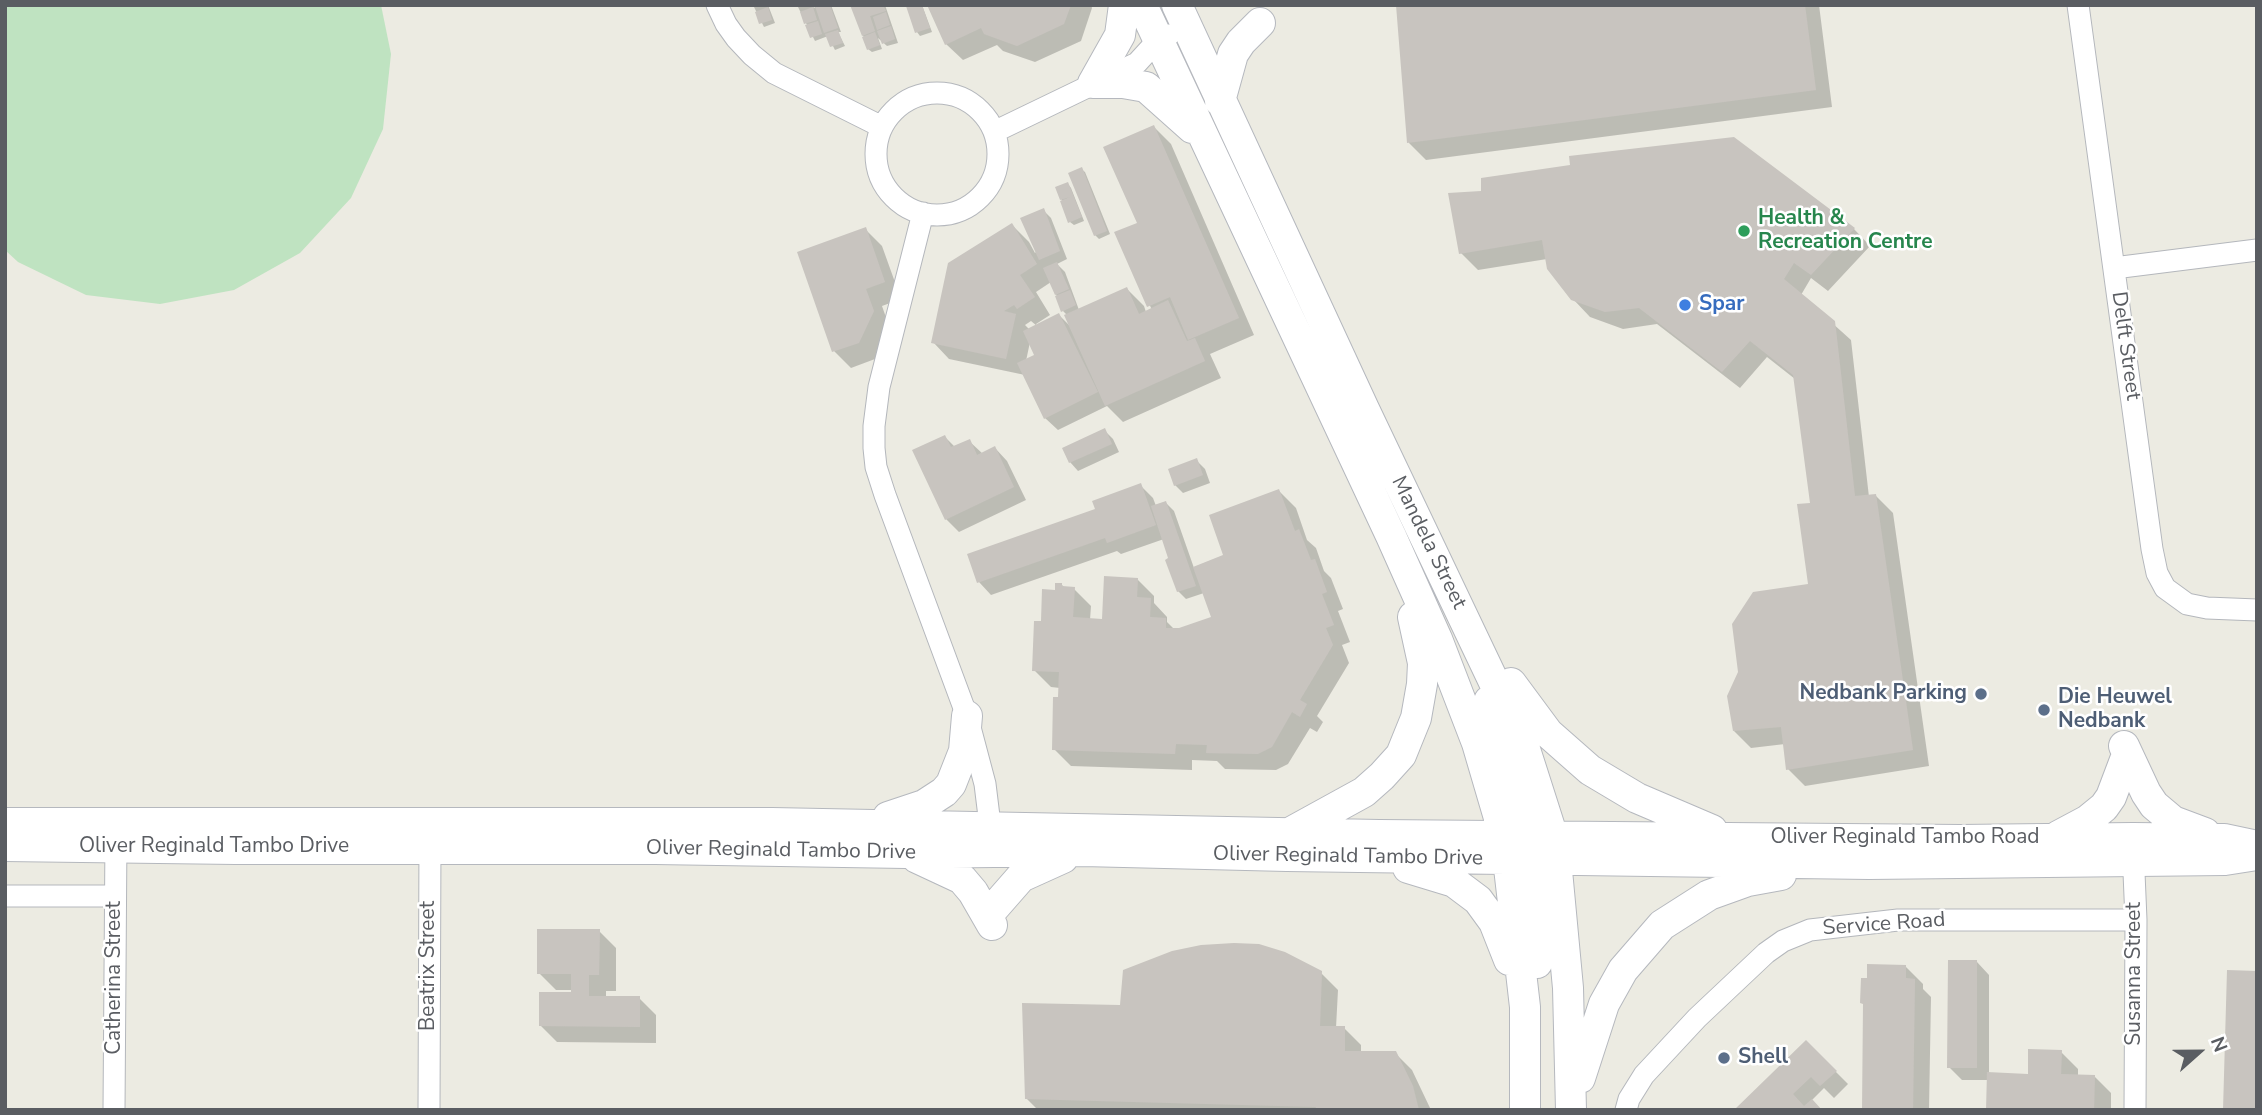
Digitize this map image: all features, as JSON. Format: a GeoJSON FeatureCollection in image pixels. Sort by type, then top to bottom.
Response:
{"type":"FeatureCollection","features":[{"type":"Feature","properties":{"kind":"main road"},"geometry":{"type":"LineString","coordinates":[[1124,5],[1120,36],[1093,83],[1123,83],[1146,88],[1168,104],[1204,140]]}},
{"type":"Feature","properties":{"kind":"main road","name":"Mandela Street"},"geometry":{"type":"LineString","coordinates":[[1142,5],[1391,536],[1437,639],[1477,743],[1510,843],[1525,1007],[1525,1110]]}},
{"type":"Feature","properties":{"kind":"main road"},"geometry":{"type":"LineString","coordinates":[[1220,101],[1233,54],[1259,23]]}},
{"type":"Feature","properties":{"kind":"main road","name":"Mandela Street"},"geometry":{"type":"LineString","coordinates":[[1187,28],[1523,743],[1550,852],[1568,988],[1572,1109]]}},
{"type":"Feature","properties":{"kind":"main road"},"geometry":{"type":"LineString","coordinates":[[1290,833],[1364,792],[1393,765],[1409,739],[1420,704],[1423,663],[1391,536]]}},
{"type":"Feature","properties":{"kind":"main road"},"geometry":{"type":"LineString","coordinates":[[1467,624],[1536,717],[1568,752],[1615,787],[1729,837]]}},
{"type":"Feature","properties":{"kind":"main road"},"geometry":{"type":"LineString","coordinates":[[1467,624],[1516,795],[1520,819],[1510,843]]}},
{"type":"Feature","properties":{"kind":"main road"},"geometry":{"type":"LineString","coordinates":[[857,825],[910,811],[944,792],[951,785],[961,763],[967,716]]}},
{"type":"Feature","properties":{"kind":"main road"},"geometry":{"type":"LineString","coordinates":[[2055,838],[2088,820],[2104,807],[2111,797],[2125,753],[2146,793],[2163,814],[2185,827],[2224,839]]}},
{"type":"Feature","properties":{"kind":"main road","name":"Oliver Reginald Tambo Drive"},"geometry":{"type":"LineString","coordinates":[[5,823],[116,834],[430,835],[857,825],[1083,851],[1365,858],[1510,843]]}},
{"type":"Feature","properties":{"kind":"main road","name":"Oliver Reginald Tambo Drive"},"geometry":{"type":"LineString","coordinates":[[430,835],[905,853],[992,840],[1290,833],[1510,843],[1550,852]]}},
{"type":"Feature","properties":{"kind":"main road","name":"Oliver Reginald Tambo Drive"},"geometry":{"type":"LineString","coordinates":[[5,846],[116,834]]}},
{"type":"Feature","properties":{"kind":"main road","name":"Oliver Reginald Tambo Road"},"geometry":{"type":"LineString","coordinates":[[1550,852],[1729,837],[1962,851],[2133,849],[2224,839],[2257,846]]}},
{"type":"Feature","properties":{"kind":"main road","name":"Oliver Reginald Tambo Road"},"geometry":{"type":"LineString","coordinates":[[1550,852],[1868,864],[2055,838],[2225,860],[2257,855]]}},
{"type":"Feature","properties":{"kind":"main road"},"geometry":{"type":"LineString","coordinates":[[905,853],[962,879],[992,917],[1021,877],[1083,851]]}},
{"type":"Feature","properties":{"kind":"main road"},"geometry":{"type":"LineString","coordinates":[[1525,1007],[1536,981],[1536,887],[1550,852]]}},
{"type":"Feature","properties":{"kind":"main road"},"geometry":{"type":"LineString","coordinates":[[1365,858],[1442,877],[1454,882],[1478,900],[1487,910],[1502,938],[1525,1007]]}},
{"type":"Feature","properties":{"kind":"main road"},"geometry":{"type":"LineString","coordinates":[[1572,1109],[1593,1031],[1604,1004],[1623,970],[1662,925],[1709,895],[1748,881],[1868,864]]}},
{"type":"Feature","properties":{"kind":"street"},"geometry":{"type":"LineString","coordinates":[[718,5],[736,38],[774,73],[882,127]]}},
{"type":"Feature","properties":{"kind":"street","name":"Delft Street"},"geometry":{"type":"LineString","coordinates":[[2078,5],[2157,573],[2165,588],[2187,604],[2207,608],[2257,610]]}},
{"type":"Feature","properties":{"kind":"street"},"geometry":{"type":"LineString","coordinates":[[994,132],[1093,83],[1164,52],[1187,28]]}},
{"type":"Feature","properties":{"kind":"street"},"geometry":{"type":"LineString","coordinates":[[927,93],[942,93],[972,104],[985,117],[994,132],[998,152],[995,173],[987,189],[975,202],[958,211],[941,215],[923,213],[903,205],[887,190],[878,170],[876,148],[882,127],[890,115],[913,97],[927,93]]}},
{"type":"Feature","properties":{"kind":"street"},"geometry":{"type":"LineString","coordinates":[[923,213],[880,387],[874,426],[876,467],[967,716],[981,766],[992,840]]}},
{"type":"Feature","properties":{"kind":"street"},"geometry":{"type":"LineString","coordinates":[[2114,268],[2257,250]]}},
{"type":"Feature","properties":{"kind":"street","name":"Catherina Street"},"geometry":{"type":"LineString","coordinates":[[114,1110],[116,834]]}},
{"type":"Feature","properties":{"kind":"street","name":"Beatrix Street"},"geometry":{"type":"LineString","coordinates":[[429,1110],[430,835]]}},
{"type":"Feature","properties":{"kind":"street","name":"Susanna Street"},"geometry":{"type":"LineString","coordinates":[[2133,849],[2136,920],[2135,1110]]}},
{"type":"Feature","properties":{"kind":"street"},"geometry":{"type":"LineString","coordinates":[[5,896],[115,896]]}},
{"type":"Feature","properties":{"kind":"street","name":"Service Road"},"geometry":{"type":"LineString","coordinates":[[1626,1110],[1629,1099],[1644,1075],[1714,1002],[1766,953],[1783,941],[1810,930],[1898,919],[2136,920]]}},
{"type":"Feature","properties":{"kind":"green space"},"geometry":{"type":"Polygon","coordinates":[[[5,5],[381,5],[391,54],[383,129],[351,198],[300,253],[234,290],[160,304],[86,295],[18,262],[5,250],[5,5]]]}},
{"type":"Feature","properties":{"kind":"building"},"geometry":{"type":"Polygon","coordinates":[[[830,5],[838,28],[824,33],[815,6],[830,5]]]}},
{"type":"Feature","properties":{"kind":"building"},"geometry":{"type":"Polygon","coordinates":[[[850,5],[883,5],[886,11],[870,16],[875,31],[862,36],[850,5]]]}},
{"type":"Feature","properties":{"kind":"building"},"geometry":{"type":"Polygon","coordinates":[[[922,5],[930,28],[915,33],[906,6],[922,5]]]}},
{"type":"Feature","properties":{"kind":"building"},"geometry":{"type":"Polygon","coordinates":[[[927,5],[1071,5],[1064,24],[1017,46],[984,34],[981,28],[945,45],[927,5]]]}},
{"type":"Feature","properties":{"kind":"building"},"geometry":{"type":"Polygon","coordinates":[[[1396,5],[1805,5],[1816,90],[1407,143],[1396,5]]]}},
{"type":"Feature","properties":{"kind":"building"},"geometry":{"type":"Polygon","coordinates":[[[768,7],[772,20],[759,24],[755,12],[768,7]]]}},
{"type":"Feature","properties":{"kind":"building"},"geometry":{"type":"Polygon","coordinates":[[[813,7],[817,20],[804,24],[800,12],[813,7]]]}},
{"type":"Feature","properties":{"kind":"building"},"geometry":{"type":"Polygon","coordinates":[[[886,12],[890,25],[877,30],[873,17],[886,12]]]}},
{"type":"Feature","properties":{"kind":"building"},"geometry":{"type":"Polygon","coordinates":[[[818,21],[822,34],[810,38],[805,25],[818,21]]]}},
{"type":"Feature","properties":{"kind":"building"},"geometry":{"type":"Polygon","coordinates":[[[891,26],[895,39],[882,44],[877,31],[891,26]]]}},
{"type":"Feature","properties":{"kind":"building"},"geometry":{"type":"Polygon","coordinates":[[[838,30],[843,43],[830,47],[825,34],[838,30]]]}},
{"type":"Feature","properties":{"kind":"building"},"geometry":{"type":"Polygon","coordinates":[[[875,32],[880,45],[867,50],[862,37],[875,32]]]}},
{"type":"Feature","properties":{"kind":"building"},"geometry":{"type":"Polygon","coordinates":[[[1154,125],[1239,318],[1188,340],[1170,297],[1147,307],[1114,232],[1137,223],[1103,147],[1154,125]]]}},
{"type":"Feature","properties":{"kind":"building"},"geometry":{"type":"Polygon","coordinates":[[[1734,137],[1855,228],[1811,275],[1794,263],[1784,279],[1835,321],[1855,496],[1876,494],[1913,750],[1786,770],[1781,727],[1733,731],[1727,696],[1738,672],[1732,624],[1753,592],[1808,584],[1797,504],[1810,503],[1793,375],[1750,341],[1722,372],[1639,308],[1605,312],[1571,300],[1547,269],[1542,240],[1459,254],[1448,193],[1481,191],[1481,178],[1570,165],[1569,156],[1734,137]]]}},
{"type":"Feature","properties":{"kind":"building"},"geometry":{"type":"Polygon","coordinates":[[[1082,167],[1107,231],[1094,236],[1068,173],[1082,167]]]}},
{"type":"Feature","properties":{"kind":"building"},"geometry":{"type":"Polygon","coordinates":[[[1068,182],[1082,217],[1068,223],[1060,201],[1070,197],[1060,200],[1055,187],[1068,182]]]}},
{"type":"Feature","properties":{"kind":"building"},"geometry":{"type":"Polygon","coordinates":[[[1044,208],[1060,251],[1039,260],[1020,218],[1044,208]]]}},
{"type":"Feature","properties":{"kind":"building"},"geometry":{"type":"Polygon","coordinates":[[[1012,223],[1037,264],[1020,275],[1035,297],[1017,309],[1014,305],[1004,311],[1016,314],[1006,359],[931,343],[948,263],[1012,223]]]}},
{"type":"Feature","properties":{"kind":"building"},"geometry":{"type":"Polygon","coordinates":[[[866,227],[885,282],[866,289],[874,311],[859,343],[832,352],[797,252],[866,227]]]}},
{"type":"Feature","properties":{"kind":"building"},"geometry":{"type":"Polygon","coordinates":[[[1057,262],[1069,289],[1055,295],[1043,268],[1057,262]]]}},
{"type":"Feature","properties":{"kind":"building"},"geometry":{"type":"Polygon","coordinates":[[[1127,287],[1139,314],[1168,300],[1187,341],[1195,338],[1205,361],[1105,406],[1064,315],[1127,287]]]}},
{"type":"Feature","properties":{"kind":"building"},"geometry":{"type":"Polygon","coordinates":[[[1070,290],[1076,305],[1061,312],[1055,296],[1070,290]]]}},
{"type":"Feature","properties":{"kind":"building"},"geometry":{"type":"Polygon","coordinates":[[[1059,313],[1098,392],[1044,419],[1017,363],[1034,355],[1023,331],[1059,313]]]}},
{"type":"Feature","properties":{"kind":"building"},"geometry":{"type":"Polygon","coordinates":[[[1105,428],[1112,444],[1069,463],[1062,448],[1105,428]]]}},
{"type":"Feature","properties":{"kind":"building"},"geometry":{"type":"Polygon","coordinates":[[[945,435],[951,447],[970,439],[977,455],[995,446],[1014,487],[945,520],[912,450],[945,435]]]}},
{"type":"Feature","properties":{"kind":"building"},"geometry":{"type":"Polygon","coordinates":[[[1197,458],[1203,475],[1174,486],[1168,469],[1197,458]]]}},
{"type":"Feature","properties":{"kind":"building"},"geometry":{"type":"Polygon","coordinates":[[[1141,483],[1156,525],[1107,543],[1105,538],[977,583],[967,554],[1095,509],[1092,501],[1141,483]]]}},
{"type":"Feature","properties":{"kind":"building"},"geometry":{"type":"Polygon","coordinates":[[[1279,489],[1295,531],[1299,529],[1311,560],[1315,559],[1327,592],[1322,594],[1334,625],[1326,628],[1333,645],[1300,700],[1307,704],[1300,717],[1292,712],[1272,747],[1258,754],[1206,753],[1207,745],[1176,744],[1175,754],[1052,750],[1053,697],[1058,697],[1059,672],[1032,671],[1034,621],[1041,621],[1042,589],[1055,590],[1055,583],[1075,587],[1073,617],[1102,619],[1104,576],[1138,578],[1137,597],[1151,598],[1150,617],[1166,618],[1166,628],[1179,628],[1211,617],[1193,567],[1223,555],[1209,515],[1279,489]]]}},
{"type":"Feature","properties":{"kind":"building"},"geometry":{"type":"Polygon","coordinates":[[[1166,501],[1196,586],[1177,592],[1165,560],[1168,558],[1151,506],[1166,501]]]}},
{"type":"Feature","properties":{"kind":"building"},"geometry":{"type":"Polygon","coordinates":[[[537,929],[600,929],[599,975],[589,975],[589,996],[640,996],[640,1027],[539,1026],[539,992],[571,992],[571,974],[537,974],[537,929]]]}},
{"type":"Feature","properties":{"kind":"building"},"geometry":{"type":"Polygon","coordinates":[[[1259,944],[1285,952],[1322,971],[1320,1026],[1345,1026],[1345,1051],[1396,1051],[1413,1086],[1419,1110],[1315,1110],[1316,1107],[1025,1099],[1022,1003],[1120,1005],[1123,970],[1172,951],[1201,945],[1259,944]]]}},
{"type":"Feature","properties":{"kind":"building"},"geometry":{"type":"Polygon","coordinates":[[[1948,960],[1977,960],[1977,1068],[1947,1068],[1948,960]]]}},
{"type":"Feature","properties":{"kind":"building"},"geometry":{"type":"Polygon","coordinates":[[[1867,964],[1906,965],[1906,978],[1915,979],[1913,1110],[1862,1110],[1863,1004],[1860,1003],[1861,978],[1867,978],[1867,964]]]}},
{"type":"Feature","properties":{"kind":"building"},"geometry":{"type":"Polygon","coordinates":[[[2227,970],[2257,971],[2257,1110],[2223,1110],[2227,970]]]}},
{"type":"Feature","properties":{"kind":"building"},"geometry":{"type":"Polygon","coordinates":[[[1806,1040],[1837,1071],[1820,1086],[1811,1077],[1793,1094],[1804,1106],[1812,1099],[1822,1110],[1734,1110],[1806,1040]]]}},
{"type":"Feature","properties":{"kind":"building"},"geometry":{"type":"Polygon","coordinates":[[[2028,1049],[2062,1050],[2061,1074],[2095,1075],[2094,1110],[1986,1110],[1987,1072],[2028,1074],[2028,1049]]]}},
{"type":"Feature","properties":{"kind":"place","name":"Health & Recreation Centre"},"geometry":{"type":"Point","coordinates":[1744,231]}},
{"type":"Feature","properties":{"kind":"place","name":"Spar"},"geometry":{"type":"Point","coordinates":[1685,305]}},
{"type":"Feature","properties":{"kind":"place","name":"Nedbank Parking"},"geometry":{"type":"Point","coordinates":[1981,694]}},
{"type":"Feature","properties":{"kind":"place","name":"Die Heuwel Nedbank"},"geometry":{"type":"Point","coordinates":[2044,710]}},
{"type":"Feature","properties":{"kind":"place","name":"Shell"},"geometry":{"type":"Point","coordinates":[1724,1058]}}]}
